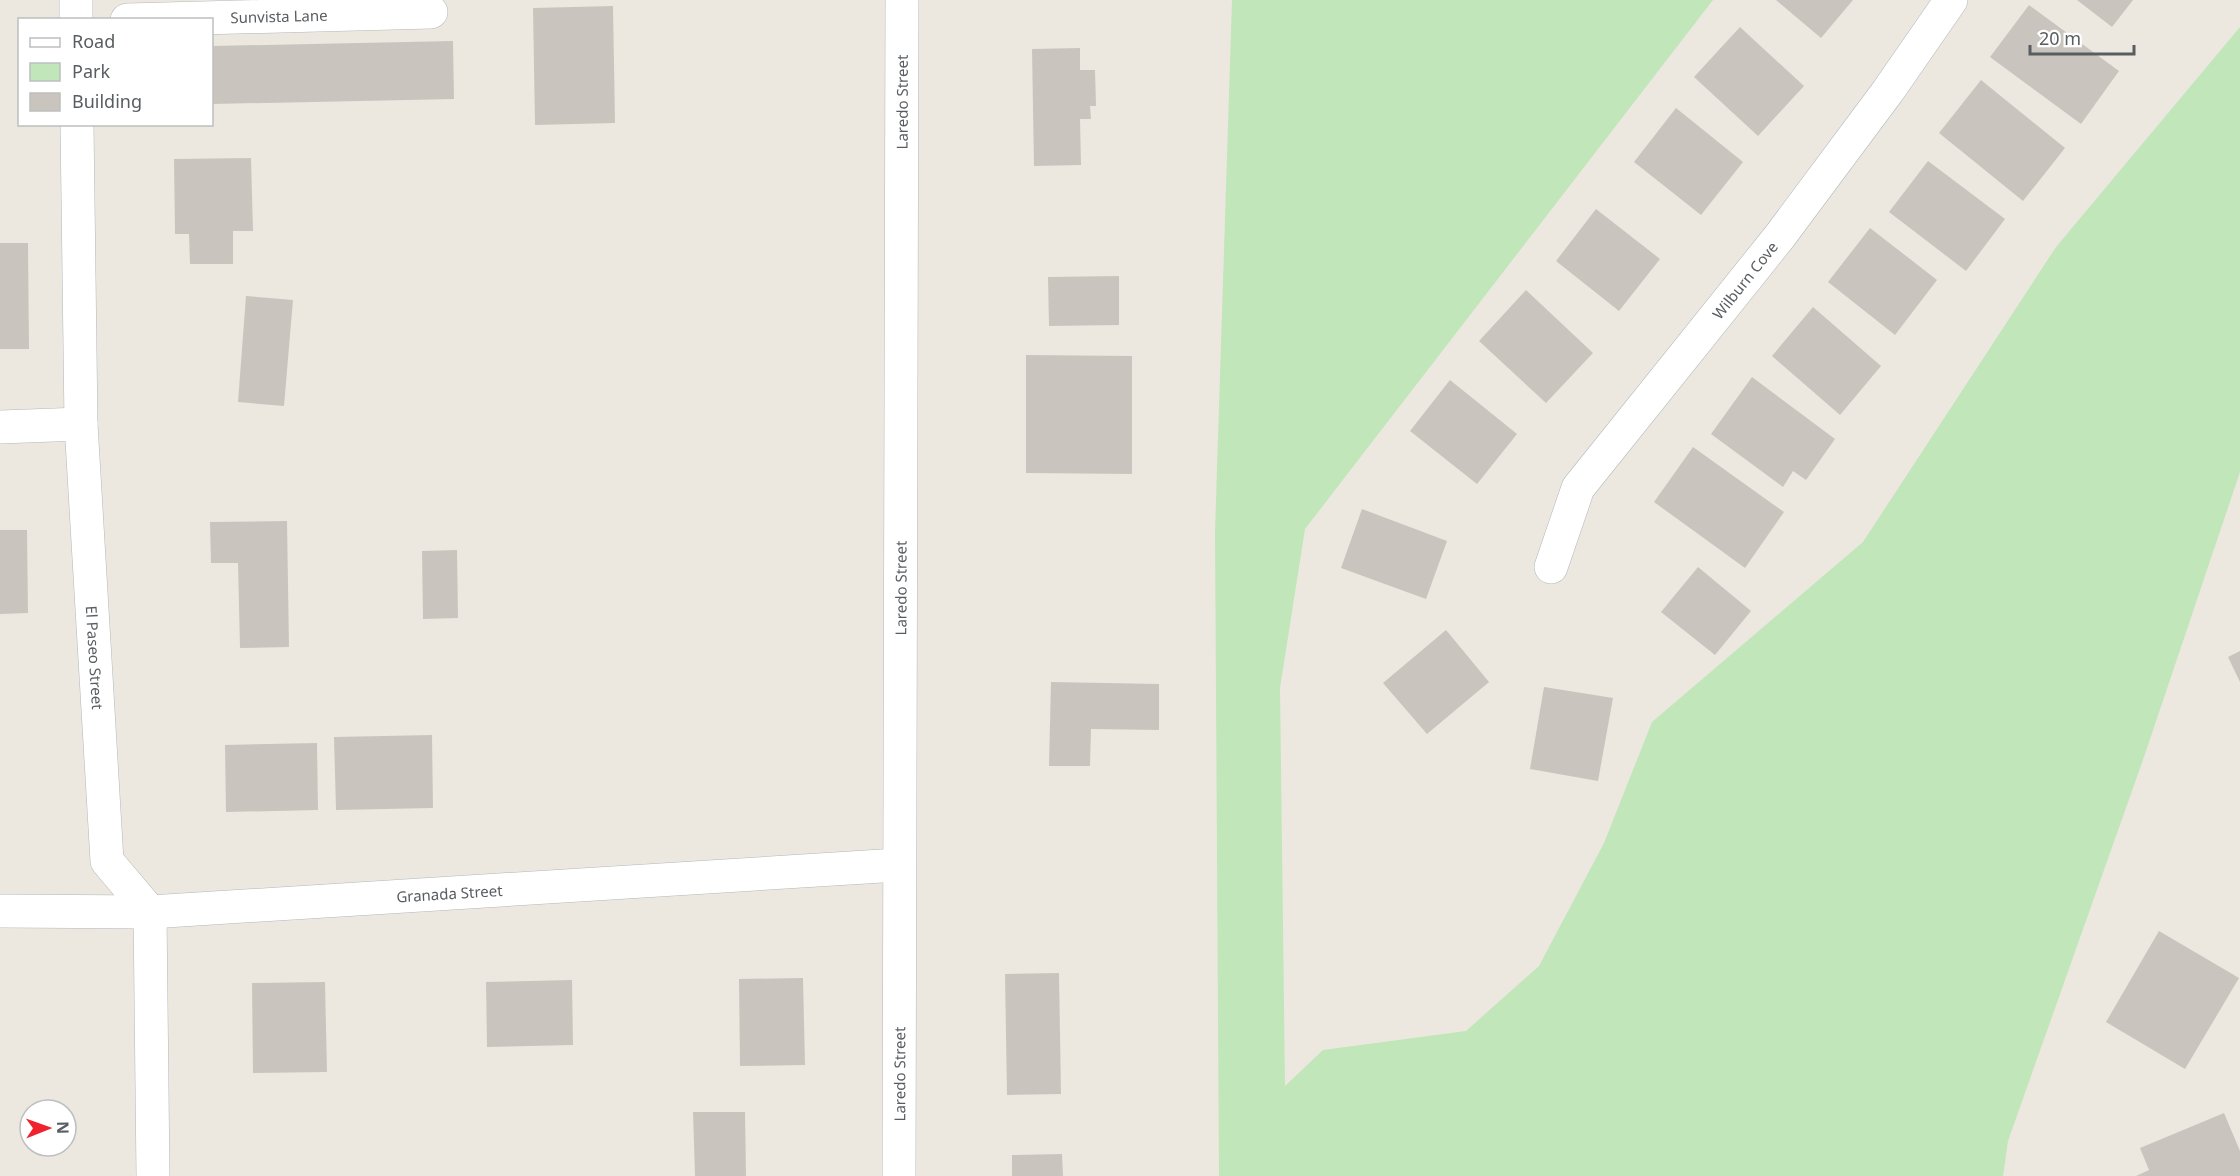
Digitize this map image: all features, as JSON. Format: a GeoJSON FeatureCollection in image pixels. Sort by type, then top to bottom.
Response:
{"type":"FeatureCollection","features":[{"type":"Feature","properties":{"kind":"street"},"geometry":{"type":"LineString","coordinates":[[76,0],[76,18]]}},
{"type":"Feature","properties":{"kind":"street","name":"Laredo Street"},"geometry":{"type":"LineString","coordinates":[[899,1176],[902,0]]}},
{"type":"Feature","properties":{"kind":"street","name":"Wilburn Cove"},"geometry":{"type":"LineString","coordinates":[[1551,567],[1578,488],[1780,236],[1888,91],[1951,0]]}},
{"type":"Feature","properties":{"kind":"street","name":"Sunvista Lane"},"geometry":{"type":"LineString","coordinates":[[203,18],[431,12]]}},
{"type":"Feature","properties":{"kind":"street","name":"El Paseo Street"},"geometry":{"type":"LineString","coordinates":[[77,126],[81,424],[107,861],[150,912]]}},
{"type":"Feature","properties":{"kind":"street"},"geometry":{"type":"LineString","coordinates":[[0,427],[81,424]]}},
{"type":"Feature","properties":{"kind":"street","name":"Granada Street"},"geometry":{"type":"LineString","coordinates":[[0,911],[150,912],[898,865]]}},
{"type":"Feature","properties":{"kind":"street"},"geometry":{"type":"LineString","coordinates":[[150,912],[153,1176]]}},
{"type":"Feature","properties":{"kind":"green space"},"geometry":{"type":"Polygon","coordinates":[[[1232,0],[1713,0],[1305,529],[1280,688],[1285,1086],[1323,1050],[1466,1031],[1539,966],[1604,843],[1652,722],[1863,542],[2056,247],[2240,27],[2240,472],[2144,757],[2008,1141],[2003,1176],[1219,1176],[1215,532],[1232,0]]]}},
{"type":"Feature","properties":{"kind":"building"},"geometry":{"type":"Polygon","coordinates":[[[1776,0],[1853,0],[1821,38],[1776,0]]]}},
{"type":"Feature","properties":{"kind":"building"},"geometry":{"type":"Polygon","coordinates":[[[2077,0],[2133,0],[2112,27],[2077,0]]]}},
{"type":"Feature","properties":{"kind":"building"},"geometry":{"type":"Polygon","coordinates":[[[2029,5],[2119,71],[2081,124],[1990,57],[2029,5]]]}},
{"type":"Feature","properties":{"kind":"building"},"geometry":{"type":"Polygon","coordinates":[[[613,6],[615,123],[535,125],[533,8],[613,6]]]}},
{"type":"Feature","properties":{"kind":"building"},"geometry":{"type":"Polygon","coordinates":[[[1740,27],[1804,86],[1758,136],[1694,77],[1740,27]]]}},
{"type":"Feature","properties":{"kind":"building"},"geometry":{"type":"Polygon","coordinates":[[[453,41],[454,99],[213,104],[213,46],[453,41]]]}},
{"type":"Feature","properties":{"kind":"building"},"geometry":{"type":"Polygon","coordinates":[[[1080,48],[1080,70],[1095,70],[1096,106],[1090,106],[1091,119],[1080,119],[1081,165],[1034,166],[1032,49],[1080,48]]]}},
{"type":"Feature","properties":{"kind":"building"},"geometry":{"type":"Polygon","coordinates":[[[1981,80],[2065,148],[2023,201],[1939,133],[1981,80]]]}},
{"type":"Feature","properties":{"kind":"building"},"geometry":{"type":"Polygon","coordinates":[[[1676,108],[1743,162],[1701,215],[1634,162],[1676,108]]]}},
{"type":"Feature","properties":{"kind":"building"},"geometry":{"type":"Polygon","coordinates":[[[251,158],[253,231],[233,231],[233,264],[190,264],[189,234],[175,234],[174,159],[251,158]]]}},
{"type":"Feature","properties":{"kind":"building"},"geometry":{"type":"Polygon","coordinates":[[[1928,161],[2005,219],[1966,271],[1889,212],[1928,161]]]}},
{"type":"Feature","properties":{"kind":"building"},"geometry":{"type":"Polygon","coordinates":[[[1596,209],[1660,259],[1619,311],[1556,261],[1596,209]]]}},
{"type":"Feature","properties":{"kind":"building"},"geometry":{"type":"Polygon","coordinates":[[[1870,228],[1937,280],[1895,335],[1828,282],[1870,228]]]}},
{"type":"Feature","properties":{"kind":"building"},"geometry":{"type":"Polygon","coordinates":[[[0,243],[28,243],[29,349],[0,349],[0,243]]]}},
{"type":"Feature","properties":{"kind":"building"},"geometry":{"type":"Polygon","coordinates":[[[1119,276],[1119,325],[1049,326],[1048,277],[1119,276]]]}},
{"type":"Feature","properties":{"kind":"building"},"geometry":{"type":"Polygon","coordinates":[[[1526,290],[1593,353],[1546,403],[1479,341],[1526,290]]]}},
{"type":"Feature","properties":{"kind":"building"},"geometry":{"type":"Polygon","coordinates":[[[246,296],[293,300],[284,406],[238,402],[246,296]]]}},
{"type":"Feature","properties":{"kind":"building"},"geometry":{"type":"Polygon","coordinates":[[[1813,307],[1881,366],[1840,415],[1772,356],[1813,307]]]}},
{"type":"Feature","properties":{"kind":"building"},"geometry":{"type":"Polygon","coordinates":[[[1026,355],[1132,356],[1132,474],[1026,473],[1026,355]]]}},
{"type":"Feature","properties":{"kind":"building"},"geometry":{"type":"Polygon","coordinates":[[[1752,377],[1835,439],[1806,480],[1793,471],[1783,487],[1711,434],[1752,377]]]}},
{"type":"Feature","properties":{"kind":"building"},"geometry":{"type":"Polygon","coordinates":[[[1450,380],[1517,434],[1477,484],[1410,431],[1450,380]]]}},
{"type":"Feature","properties":{"kind":"building"},"geometry":{"type":"Polygon","coordinates":[[[1693,447],[1784,512],[1745,568],[1654,502],[1693,447]]]}},
{"type":"Feature","properties":{"kind":"building"},"geometry":{"type":"Polygon","coordinates":[[[1362,509],[1447,541],[1426,599],[1341,568],[1362,509]]]}},
{"type":"Feature","properties":{"kind":"building"},"geometry":{"type":"Polygon","coordinates":[[[287,521],[289,647],[240,648],[238,563],[211,563],[210,522],[287,521]]]}},
{"type":"Feature","properties":{"kind":"building"},"geometry":{"type":"Polygon","coordinates":[[[0,530],[27,530],[28,613],[0,614],[0,530]]]}},
{"type":"Feature","properties":{"kind":"building"},"geometry":{"type":"Polygon","coordinates":[[[457,550],[458,618],[423,619],[422,551],[457,550]]]}},
{"type":"Feature","properties":{"kind":"building"},"geometry":{"type":"Polygon","coordinates":[[[1698,567],[1751,611],[1715,655],[1661,612],[1698,567]]]}},
{"type":"Feature","properties":{"kind":"building"},"geometry":{"type":"Polygon","coordinates":[[[1446,630],[1489,682],[1427,734],[1383,683],[1446,630]]]}},
{"type":"Feature","properties":{"kind":"building"},"geometry":{"type":"Polygon","coordinates":[[[2240,651],[2240,682],[2228,657],[2240,651]]]}},
{"type":"Feature","properties":{"kind":"building"},"geometry":{"type":"Polygon","coordinates":[[[1051,682],[1159,684],[1159,730],[1091,729],[1090,766],[1049,766],[1051,682]]]}},
{"type":"Feature","properties":{"kind":"building"},"geometry":{"type":"Polygon","coordinates":[[[1544,687],[1613,698],[1598,781],[1530,769],[1544,687]]]}},
{"type":"Feature","properties":{"kind":"building"},"geometry":{"type":"Polygon","coordinates":[[[432,735],[433,808],[336,810],[334,737],[432,735]]]}},
{"type":"Feature","properties":{"kind":"building"},"geometry":{"type":"Polygon","coordinates":[[[317,743],[318,810],[226,812],[225,745],[317,743]]]}},
{"type":"Feature","properties":{"kind":"building"},"geometry":{"type":"Polygon","coordinates":[[[2159,931],[2239,978],[2185,1069],[2106,1022],[2159,931]]]}},
{"type":"Feature","properties":{"kind":"building"},"geometry":{"type":"Polygon","coordinates":[[[1059,973],[1061,1094],[1007,1095],[1005,974],[1059,973]]]}},
{"type":"Feature","properties":{"kind":"building"},"geometry":{"type":"Polygon","coordinates":[[[803,978],[805,1065],[740,1066],[739,979],[803,978]]]}},
{"type":"Feature","properties":{"kind":"building"},"geometry":{"type":"Polygon","coordinates":[[[572,980],[573,1045],[487,1047],[486,982],[572,980]]]}},
{"type":"Feature","properties":{"kind":"building"},"geometry":{"type":"Polygon","coordinates":[[[325,982],[327,1072],[253,1073],[252,983],[325,982]]]}},
{"type":"Feature","properties":{"kind":"building"},"geometry":{"type":"Polygon","coordinates":[[[693,1112],[745,1112],[746,1176],[695,1176],[693,1112]]]}},
{"type":"Feature","properties":{"kind":"building"},"geometry":{"type":"Polygon","coordinates":[[[2224,1113],[2240,1151],[2240,1176],[2136,1176],[2149,1170],[2140,1148],[2224,1113]]]}},
{"type":"Feature","properties":{"kind":"building"},"geometry":{"type":"Polygon","coordinates":[[[1062,1154],[1063,1176],[1012,1176],[1012,1155],[1062,1154]]]}}]}
